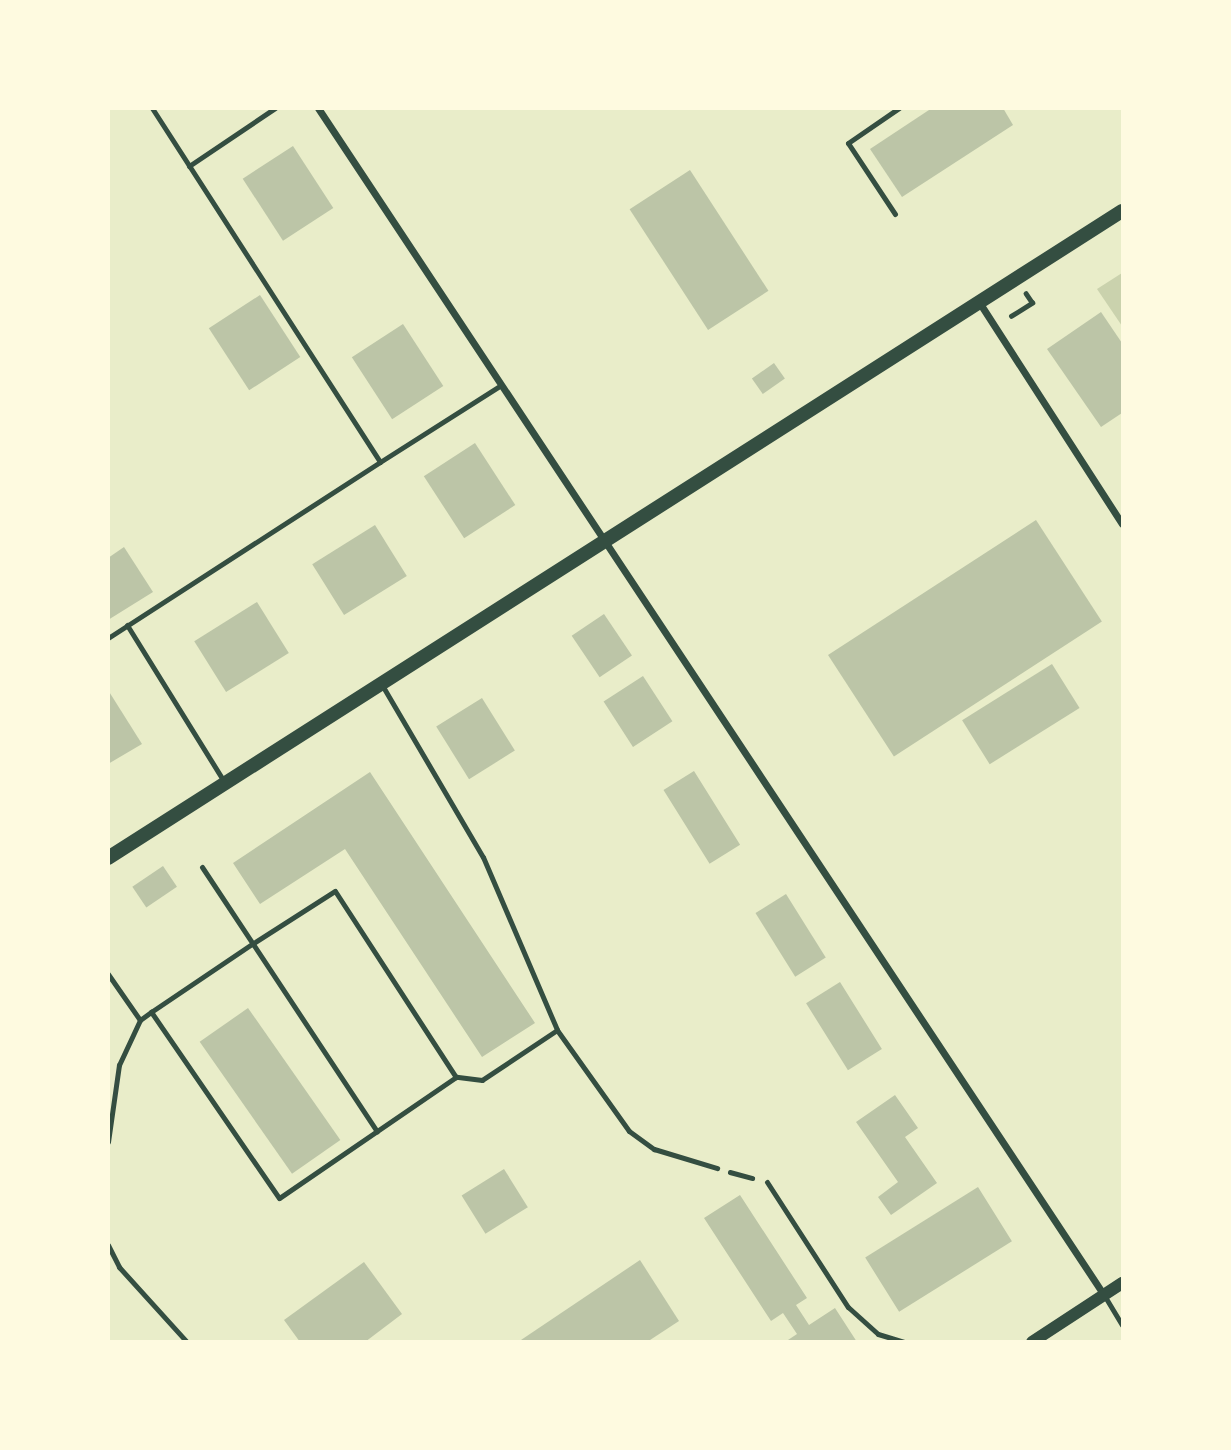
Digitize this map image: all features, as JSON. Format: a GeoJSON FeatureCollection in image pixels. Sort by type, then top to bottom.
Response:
{"type":"FeatureCollection","features":[{"type":"Feature","properties":{"kind":"main road"},"geometry":{"type":"LineString","coordinates":[[108,858],[1122,211]]}},
{"type":"Feature","properties":{"kind":"street"},"geometry":{"type":"LineString","coordinates":[[318,108],[498,387],[604,541],[1104,1295]]}},
{"type":"Feature","properties":{"kind":"street"},"geometry":{"type":"LineString","coordinates":[[979,302],[1122,524]]}},
{"type":"Feature","properties":{"kind":"street"},"geometry":{"type":"LineString","coordinates":[[1032,1342],[1122,1283]]}},
{"type":"Feature","properties":{"kind":"lane"},"geometry":{"type":"LineString","coordinates":[[152,108],[380,462]]}},
{"type":"Feature","properties":{"kind":"lane"},"geometry":{"type":"LineString","coordinates":[[189,166],[275,108]]}},
{"type":"Feature","properties":{"kind":"lane"},"geometry":{"type":"LineString","coordinates":[[895,214],[848,144],[899,108]]}},
{"type":"Feature","properties":{"kind":"lane"},"geometry":{"type":"LineString","coordinates":[[108,638],[498,387]]}},
{"type":"Feature","properties":{"kind":"lane"},"geometry":{"type":"LineString","coordinates":[[127,625],[225,783]]}},
{"type":"Feature","properties":{"kind":"lane"},"geometry":{"type":"LineString","coordinates":[[381,683],[483,857],[557,1030],[629,1131],[654,1149],[718,1168]]}},
{"type":"Feature","properties":{"kind":"lane"},"geometry":{"type":"LineString","coordinates":[[202,867],[377,1131]]}},
{"type":"Feature","properties":{"kind":"lane"},"geometry":{"type":"LineString","coordinates":[[108,1142],[119,1065],[140,1020],[335,891],[456,1077]]}},
{"type":"Feature","properties":{"kind":"lane"},"geometry":{"type":"LineString","coordinates":[[108,974],[140,1020]]}},
{"type":"Feature","properties":{"kind":"lane"},"geometry":{"type":"LineString","coordinates":[[151,1012],[279,1198],[456,1077],[482,1080],[557,1030]]}},
{"type":"Feature","properties":{"kind":"lane"},"geometry":{"type":"LineString","coordinates":[[766,1182],[848,1307],[878,1334],[905,1342]]}},
{"type":"Feature","properties":{"kind":"lane"},"geometry":{"type":"LineString","coordinates":[[108,1245],[119,1267],[187,1342]]}},
{"type":"Feature","properties":{"kind":"lane"},"geometry":{"type":"LineString","coordinates":[[1104,1295],[1122,1325]]}},
{"type":"Feature","properties":{"kind":"path"},"geometry":{"type":"LineString","coordinates":[[1011,316],[1032,303],[1024,291]]}},
{"type":"Feature","properties":{"kind":"path"},"geometry":{"type":"LineString","coordinates":[[718,1168],[766,1182]]}},
{"type":"Feature","properties":{"kind":"green space"},"geometry":{"type":"Polygon","coordinates":[[[1122,273],[1122,326],[1097,289],[1122,273]]]}},
{"type":"Feature","properties":{"kind":"building"},"geometry":{"type":"Polygon","coordinates":[[[932,108],[1003,108],[1013,125],[902,197],[870,149],[932,108]]]}},
{"type":"Feature","properties":{"kind":"building"},"geometry":{"type":"Polygon","coordinates":[[[293,146],[333,208],[283,241],[243,179],[293,146]]]}},
{"type":"Feature","properties":{"kind":"building"},"geometry":{"type":"Polygon","coordinates":[[[690,170],[768,291],[708,330],[630,209],[690,170]]]}},
{"type":"Feature","properties":{"kind":"building"},"geometry":{"type":"Polygon","coordinates":[[[260,295],[300,357],[249,390],[209,328],[260,295]]]}},
{"type":"Feature","properties":{"kind":"building"},"geometry":{"type":"Polygon","coordinates":[[[1101,312],[1122,343],[1122,413],[1101,427],[1047,349],[1101,312]]]}},
{"type":"Feature","properties":{"kind":"building"},"geometry":{"type":"Polygon","coordinates":[[[403,324],[443,386],[392,419],[352,357],[403,324]]]}},
{"type":"Feature","properties":{"kind":"building"},"geometry":{"type":"Polygon","coordinates":[[[774,363],[785,379],[763,394],[752,378],[774,363]]]}},
{"type":"Feature","properties":{"kind":"building"},"geometry":{"type":"Polygon","coordinates":[[[475,443],[515,505],[464,538],[424,476],[475,443]]]}},
{"type":"Feature","properties":{"kind":"building"},"geometry":{"type":"Polygon","coordinates":[[[1036,520],[1102,621],[894,757],[828,655],[1036,520]]]}},
{"type":"Feature","properties":{"kind":"building"},"geometry":{"type":"Polygon","coordinates":[[[375,525],[407,576],[344,615],[312,564],[375,525]]]}},
{"type":"Feature","properties":{"kind":"building"},"geometry":{"type":"Polygon","coordinates":[[[124,547],[153,592],[108,620],[108,558],[124,547]]]}},
{"type":"Feature","properties":{"kind":"building"},"geometry":{"type":"Polygon","coordinates":[[[257,602],[289,653],[226,692],[194,641],[257,602]]]}},
{"type":"Feature","properties":{"kind":"building"},"geometry":{"type":"Polygon","coordinates":[[[604,614],[632,655],[600,677],[572,636],[604,614]]]}},
{"type":"Feature","properties":{"kind":"building"},"geometry":{"type":"Polygon","coordinates":[[[1052,664],[1080,708],[990,764],[962,720],[1052,664]]]}},
{"type":"Feature","properties":{"kind":"building"},"geometry":{"type":"Polygon","coordinates":[[[643,676],[672,721],[633,747],[604,702],[643,676]]]}},
{"type":"Feature","properties":{"kind":"building"},"geometry":{"type":"Polygon","coordinates":[[[108,690],[142,744],[108,764],[108,690]]]}},
{"type":"Feature","properties":{"kind":"building"},"geometry":{"type":"Polygon","coordinates":[[[482,698],[515,751],[469,779],[436,727],[482,698]]]}},
{"type":"Feature","properties":{"kind":"building"},"geometry":{"type":"Polygon","coordinates":[[[694,771],[740,845],[710,864],[663,790],[694,771]]]}},
{"type":"Feature","properties":{"kind":"building"},"geometry":{"type":"Polygon","coordinates":[[[370,772],[535,1023],[482,1057],[345,849],[260,904],[233,863],[370,772]]]}},
{"type":"Feature","properties":{"kind":"building"},"geometry":{"type":"Polygon","coordinates":[[[163,866],[177,887],[146,907],[132,887],[163,866]]]}},
{"type":"Feature","properties":{"kind":"building"},"geometry":{"type":"Polygon","coordinates":[[[786,894],[826,958],[795,977],[755,913],[786,894]]]}},
{"type":"Feature","properties":{"kind":"building"},"geometry":{"type":"Polygon","coordinates":[[[840,982],[882,1049],[848,1070],[806,1003],[840,982]]]}},
{"type":"Feature","properties":{"kind":"building"},"geometry":{"type":"Polygon","coordinates":[[[248,1008],[340,1140],[292,1174],[200,1042],[248,1008]]]}},
{"type":"Feature","properties":{"kind":"building"},"geometry":{"type":"Polygon","coordinates":[[[895,1095],[918,1128],[905,1137],[937,1183],[891,1215],[878,1197],[898,1182],[856,1122],[895,1095]]]}},
{"type":"Feature","properties":{"kind":"building"},"geometry":{"type":"Polygon","coordinates":[[[504,1169],[528,1207],[485,1234],[462,1195],[504,1169]]]}},
{"type":"Feature","properties":{"kind":"building"},"geometry":{"type":"Polygon","coordinates":[[[978,1187],[1012,1241],[899,1312],[865,1257],[978,1187]]]}},
{"type":"Feature","properties":{"kind":"building"},"geometry":{"type":"Polygon","coordinates":[[[740,1195],[807,1298],[796,1305],[809,1325],[835,1308],[857,1342],[785,1342],[797,1334],[783,1313],[771,1321],[704,1218],[740,1195]]]}},
{"type":"Feature","properties":{"kind":"building"},"geometry":{"type":"Polygon","coordinates":[[[640,1260],[679,1321],[647,1342],[518,1342],[640,1260]]]}},
{"type":"Feature","properties":{"kind":"building"},"geometry":{"type":"Polygon","coordinates":[[[364,1262],[402,1314],[365,1342],[300,1342],[284,1320],[364,1262]]]}}]}
